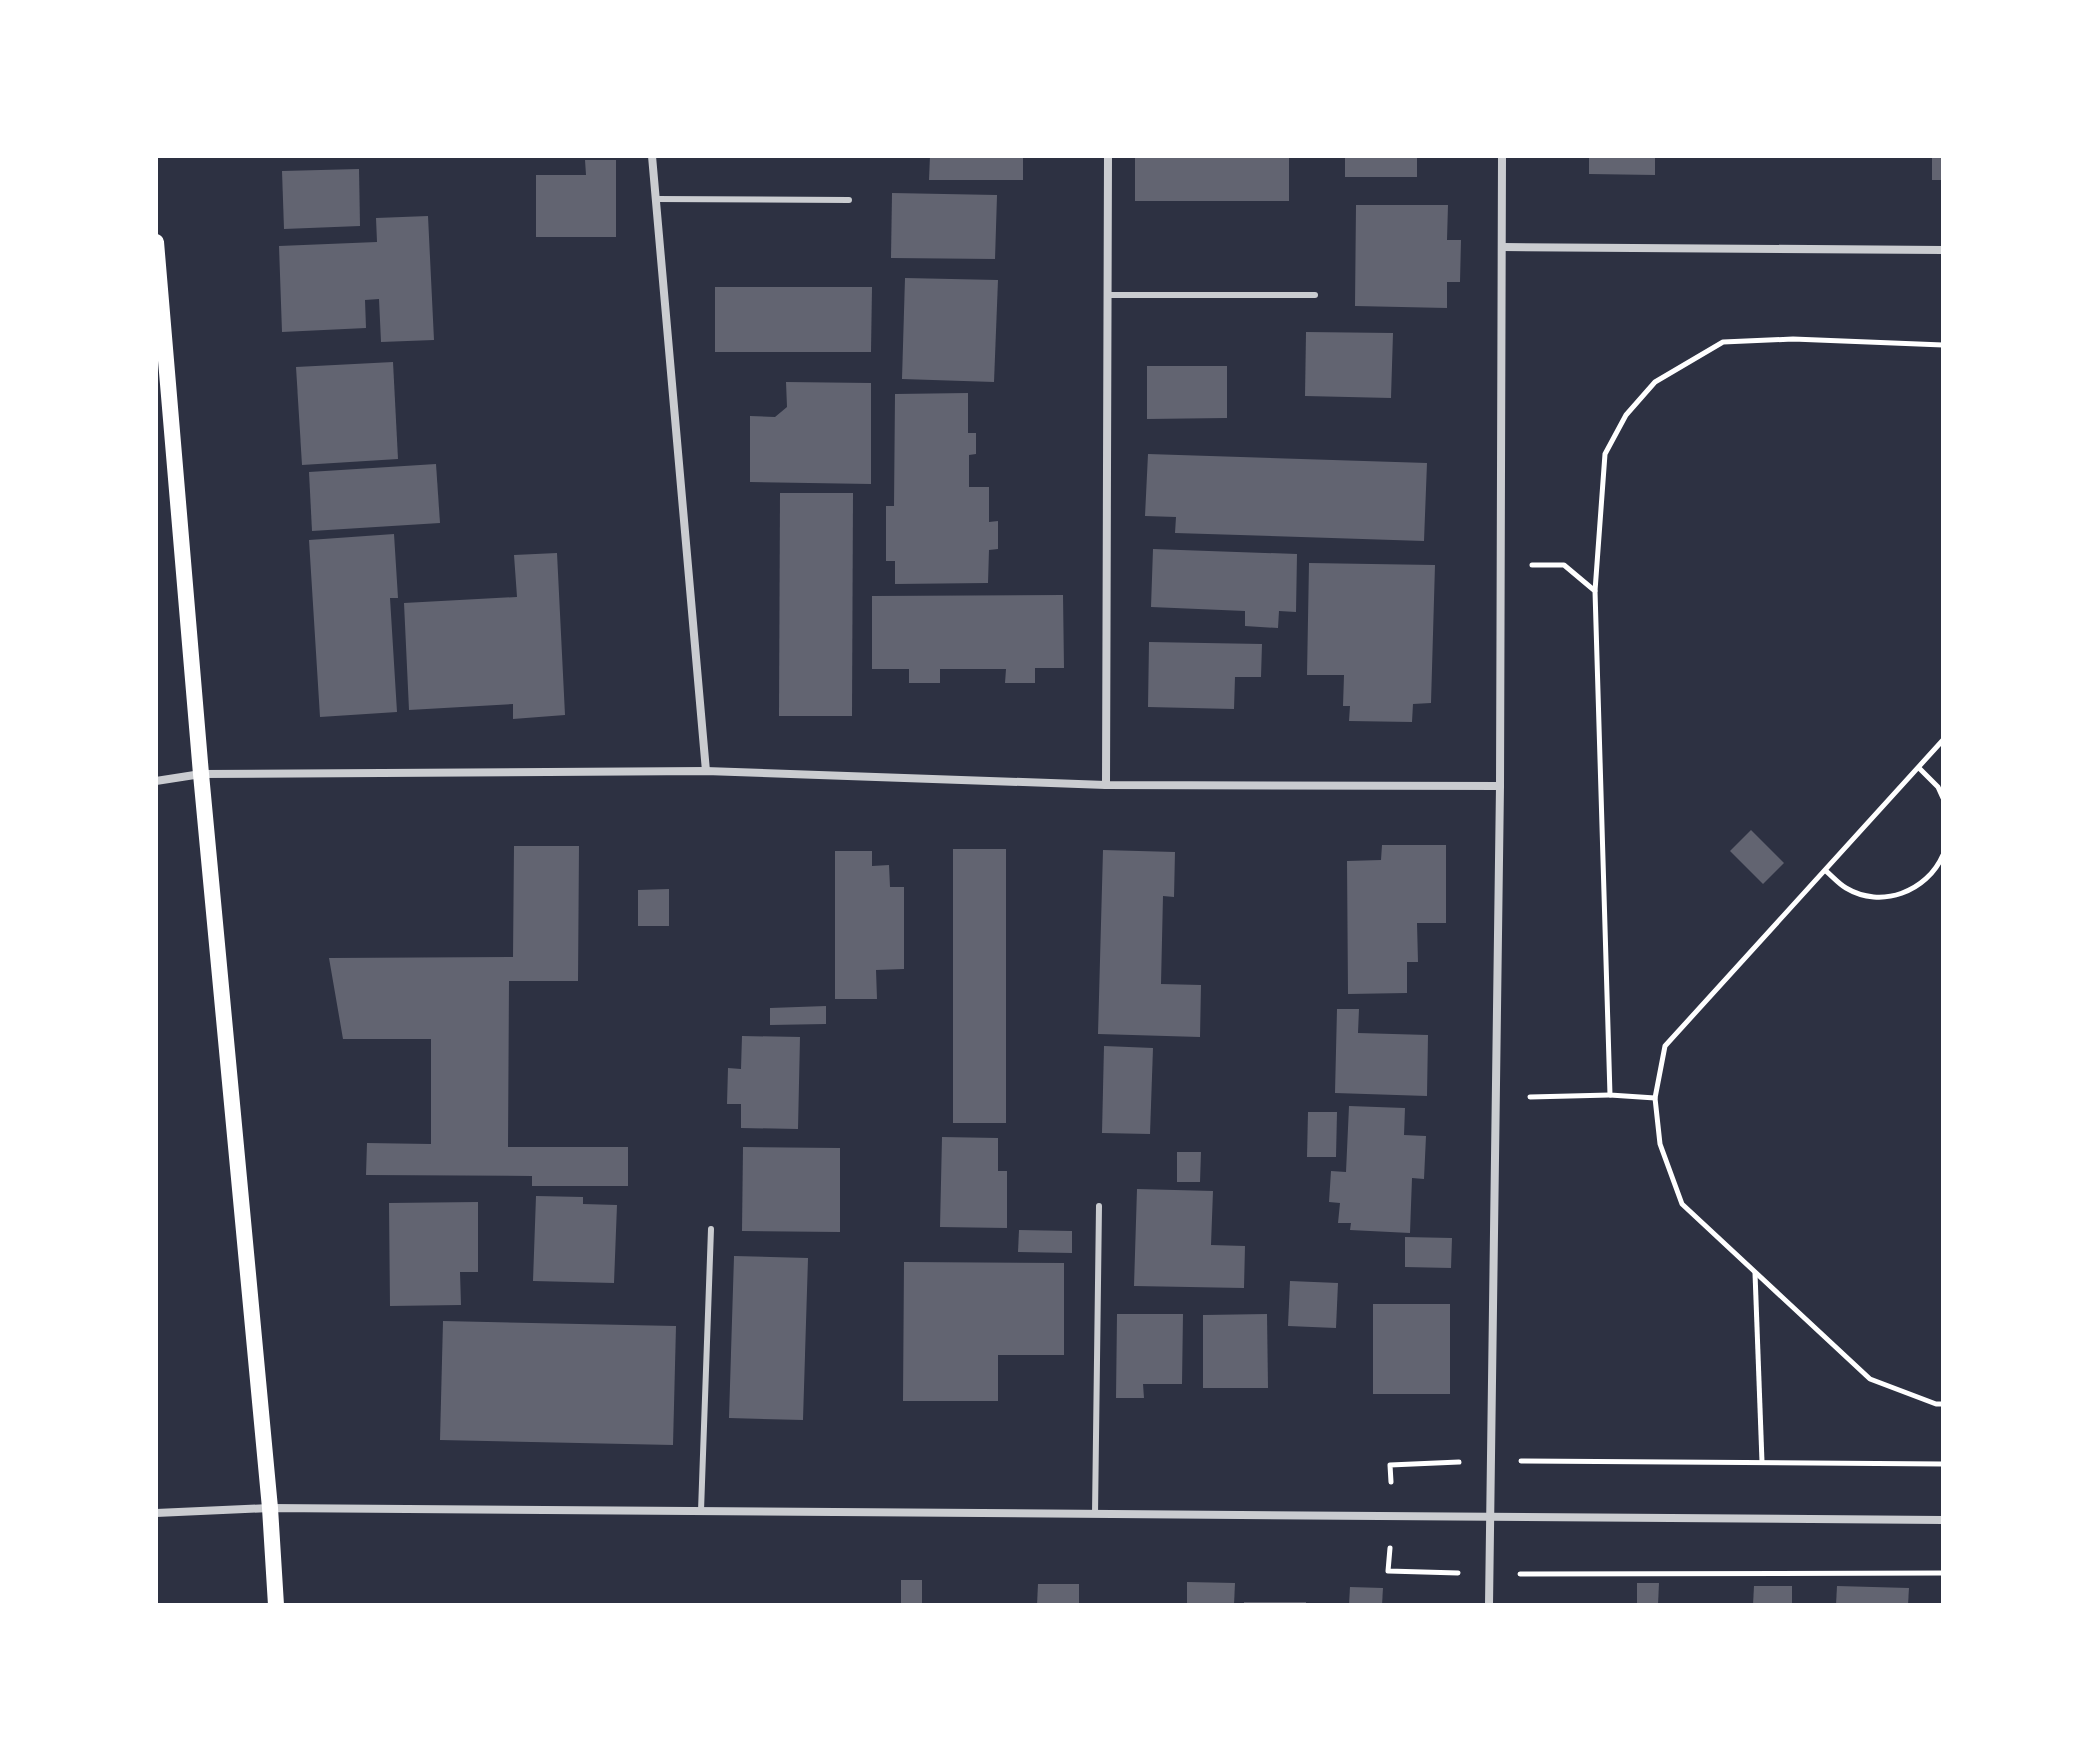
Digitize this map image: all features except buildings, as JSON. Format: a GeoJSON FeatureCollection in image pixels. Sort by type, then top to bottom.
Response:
{"type":"FeatureCollection","features":[{"type":"Feature","properties":{"kind":"main road"},"geometry":{"type":"LineString","coordinates":[[156,242],[201,774],[270,1508],[276,1605]]}},
{"type":"Feature","properties":{"kind":"street"},"geometry":{"type":"LineString","coordinates":[[652,156],[706,771]]}},
{"type":"Feature","properties":{"kind":"street"},"geometry":{"type":"LineString","coordinates":[[1106,785],[1108,156]]}},
{"type":"Feature","properties":{"kind":"street"},"geometry":{"type":"LineString","coordinates":[[1489,1605],[1502,600],[1502,156]]}},
{"type":"Feature","properties":{"kind":"street"},"geometry":{"type":"LineString","coordinates":[[1503,247],[1943,250]]}},
{"type":"Feature","properties":{"kind":"street"},"geometry":{"type":"LineString","coordinates":[[156,781],[201,774],[706,771],[1106,785],[1500,786]]}},
{"type":"Feature","properties":{"kind":"street"},"geometry":{"type":"LineString","coordinates":[[156,1513],[270,1508],[1943,1520]]}},
{"type":"Feature","properties":{"kind":"lane"},"geometry":{"type":"LineString","coordinates":[[656,199],[849,200]]}},
{"type":"Feature","properties":{"kind":"lane"},"geometry":{"type":"LineString","coordinates":[[1108,295],[1315,295]]}},
{"type":"Feature","properties":{"kind":"lane"},"geometry":{"type":"LineString","coordinates":[[1095,1514],[1099,1206]]}},
{"type":"Feature","properties":{"kind":"lane"},"geometry":{"type":"LineString","coordinates":[[701,1511],[711,1229]]}},
{"type":"Feature","properties":{"kind":"path"},"geometry":{"type":"LineString","coordinates":[[1655,1098],[1610,1095],[1595,591],[1605,454],[1626,415],[1655,382],[1723,342],[1793,339],[1943,345]]}},
{"type":"Feature","properties":{"kind":"path"},"geometry":{"type":"LineString","coordinates":[[1502,600],[1525,601],[1525,565],[1564,565],[1595,591]]}},
{"type":"Feature","properties":{"kind":"path"},"geometry":{"type":"LineString","coordinates":[[1943,740],[1665,1046],[1655,1098],[1660,1144],[1682,1204],[1870,1379],[1943,1404]]}},
{"type":"Feature","properties":{"kind":"path"},"geometry":{"type":"LineString","coordinates":[[1919,768],[1938,787],[1943,798]]}},
{"type":"Feature","properties":{"kind":"path"},"geometry":{"type":"LineString","coordinates":[[1826,871],[1846,888],[1871,897],[1897,896],[1920,885],[1941,868],[1943,855]]}},
{"type":"Feature","properties":{"kind":"path"},"geometry":{"type":"LineString","coordinates":[[1755,1272],[1762,1462]]}},
{"type":"Feature","properties":{"kind":"path"},"geometry":{"type":"LineString","coordinates":[[1943,1464],[1490,1460],[1390,1465],[1393,1515],[1388,1571],[1489,1574],[1943,1573]]}}]}
